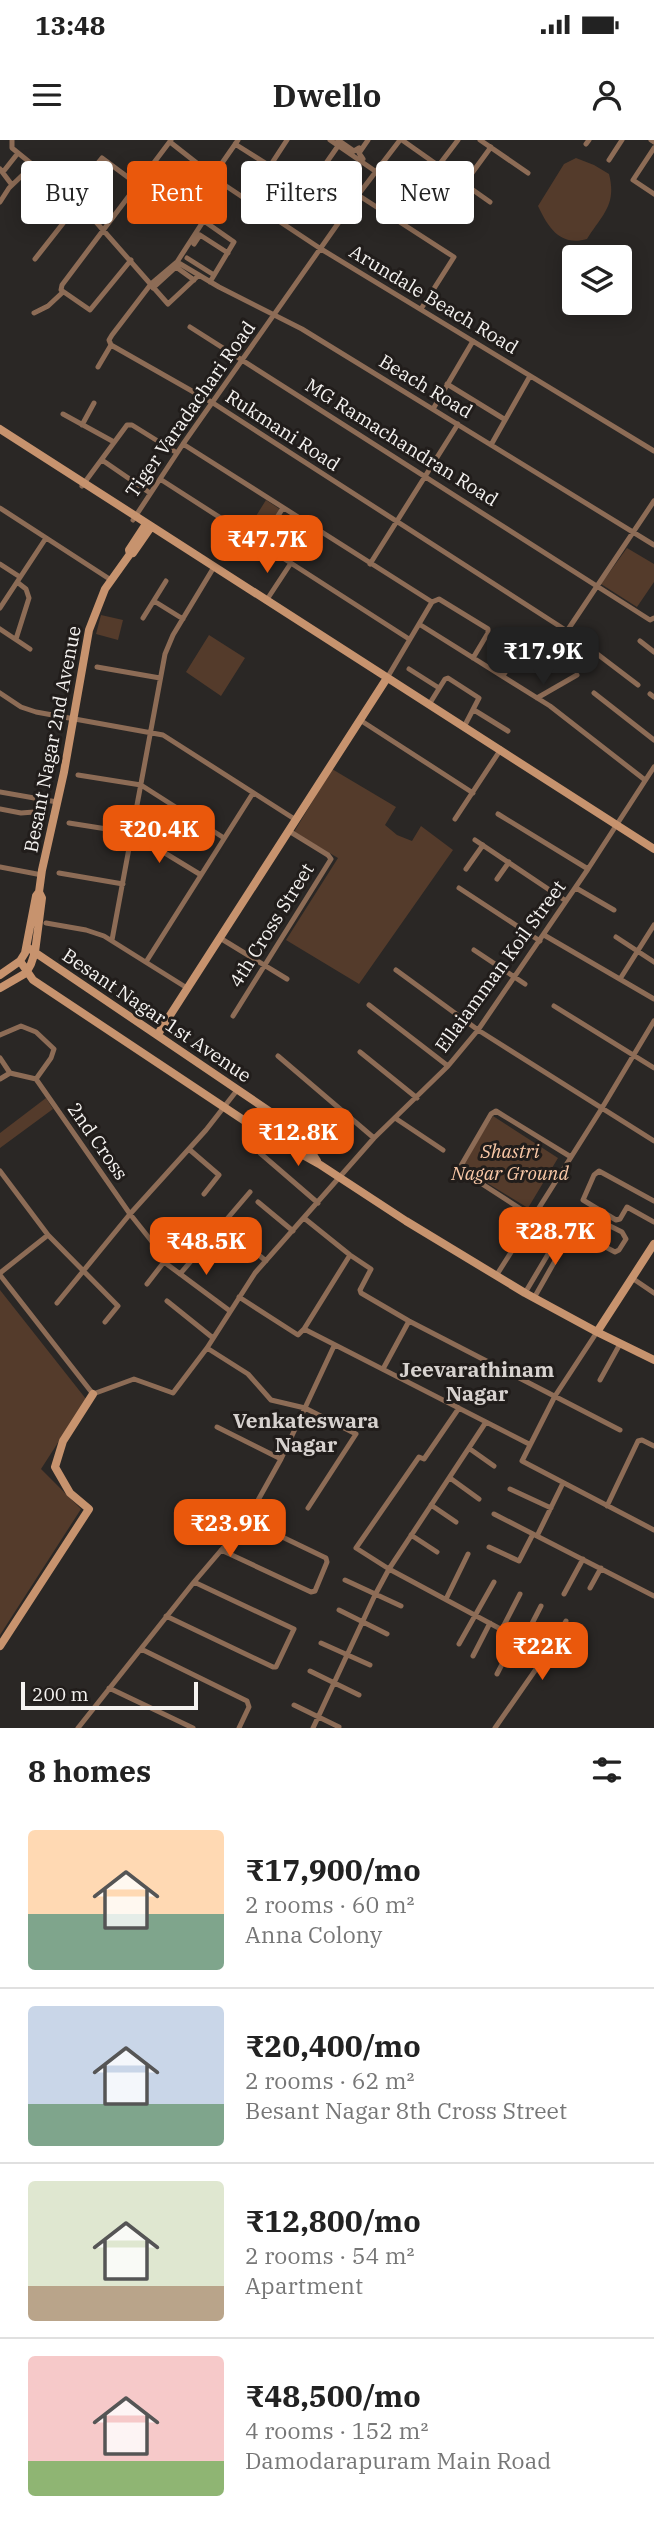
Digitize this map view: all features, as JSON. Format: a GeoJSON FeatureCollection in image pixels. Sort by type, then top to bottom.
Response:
{"type":"FeatureCollection","features":[{"type":"Feature","properties":{"kind":"street"},"geometry":{"type":"LineString","coordinates":[[12,140],[12,148],[28,161]]}},
{"type":"Feature","properties":{"kind":"street"},"geometry":{"type":"LineString","coordinates":[[273,161],[287,140]]}},
{"type":"Feature","properties":{"kind":"street"},"geometry":{"type":"LineString","coordinates":[[330,140],[354,151],[366,140]]}},
{"type":"Feature","properties":{"kind":"street"},"geometry":{"type":"LineString","coordinates":[[366,140],[359,155],[376,170]]}},
{"type":"Feature","properties":{"kind":"street"},"geometry":{"type":"LineString","coordinates":[[390,140],[399,142],[432,161]]}},
{"type":"Feature","properties":{"kind":"street"},"geometry":{"type":"LineString","coordinates":[[442,161],[458,140]]}},
{"type":"Feature","properties":{"kind":"street"},"geometry":{"type":"LineString","coordinates":[[480,140],[528,173]]}},
{"type":"Feature","properties":{"kind":"street"},"geometry":{"type":"LineString","coordinates":[[608,160],[622,140]]}},
{"type":"Feature","properties":{"kind":"street"},"geometry":{"type":"LineString","coordinates":[[155,161],[170,141]]}},
{"type":"Feature","properties":{"kind":"street","name":"Arundale Beach Road"},"geometry":{"type":"LineString","coordinates":[[170,141],[195,161]]}},
{"type":"Feature","properties":{"kind":"street"},"geometry":{"type":"LineString","coordinates":[[224,161],[237,142],[263,161]]}},
{"type":"Feature","properties":{"kind":"street","name":"Tiger Varadachari Road"},"geometry":{"type":"LineString","coordinates":[[383,161],[399,142]]}},
{"type":"Feature","properties":{"kind":"street"},"geometry":{"type":"LineString","coordinates":[[338,143],[376,170]]}},
{"type":"Feature","properties":{"kind":"street"},"geometry":{"type":"LineString","coordinates":[[326,161],[338,143]]}},
{"type":"Feature","properties":{"kind":"street"},"geometry":{"type":"LineString","coordinates":[[474,171],[491,148]]}},
{"type":"Feature","properties":{"kind":"street"},"geometry":{"type":"LineString","coordinates":[[654,148],[652,156],[633,180],[654,194]]}},
{"type":"Feature","properties":{"kind":"street"},"geometry":{"type":"LineString","coordinates":[[12,185],[1,171],[18,153]]}},
{"type":"Feature","properties":{"kind":"street","name":"Tiger Varadachari Road"},"geometry":{"type":"LineString","coordinates":[[362,189],[376,170]]}},
{"type":"Feature","properties":{"kind":"street"},"geometry":{"type":"LineString","coordinates":[[0,202],[21,174]]}},
{"type":"Feature","properties":{"kind":"street","name":"Arundale Beach Road"},"geometry":{"type":"LineString","coordinates":[[227,187],[321,249],[654,451]]}},
{"type":"Feature","properties":{"kind":"street"},"geometry":{"type":"LineString","coordinates":[[474,191],[490,202]]}},
{"type":"Feature","properties":{"kind":"street"},"geometry":{"type":"LineString","coordinates":[[127,198],[62,285],[63,292],[87,310],[91,310],[131,260]]}},
{"type":"Feature","properties":{"kind":"street"},"geometry":{"type":"LineString","coordinates":[[362,198],[453,257],[421,309]]}},
{"type":"Feature","properties":{"kind":"street"},"geometry":{"type":"LineString","coordinates":[[35,259],[62,224]]}},
{"type":"Feature","properties":{"kind":"street"},"geometry":{"type":"LineString","coordinates":[[98,224],[170,304],[199,275]]}},
{"type":"Feature","properties":{"kind":"street"},"geometry":{"type":"LineString","coordinates":[[98,367],[111,345],[109,340],[152,286],[177,261],[202,224]]}},
{"type":"Feature","properties":{"kind":"street"},"geometry":{"type":"LineString","coordinates":[[209,224],[233,240],[210,282]]}},
{"type":"Feature","properties":{"kind":"street","name":"Tiger Varadachari Road"},"geometry":{"type":"LineString","coordinates":[[134,518],[338,224]]}},
{"type":"Feature","properties":{"kind":"street"},"geometry":{"type":"LineString","coordinates":[[194,243],[200,235],[228,253]]}},
{"type":"Feature","properties":{"kind":"street"},"geometry":{"type":"LineString","coordinates":[[188,268],[190,259],[215,275]]}},
{"type":"Feature","properties":{"kind":"street","name":"Beach Road"},"geometry":{"type":"LineString","coordinates":[[177,261],[210,282],[302,329],[654,545]]}},
{"type":"Feature","properties":{"kind":"street"},"geometry":{"type":"LineString","coordinates":[[152,286],[176,267],[194,280]]}},
{"type":"Feature","properties":{"kind":"street"},"geometry":{"type":"LineString","coordinates":[[34,313],[48,306],[63,292]]}},
{"type":"Feature","properties":{"kind":"street","name":"MG Ramachandran Road"},"geometry":{"type":"LineString","coordinates":[[190,327],[650,620],[654,618]]}},
{"type":"Feature","properties":{"kind":"street"},"geometry":{"type":"LineString","coordinates":[[433,409],[473,341]]}},
{"type":"Feature","properties":{"kind":"street","name":"Rukmani Road"},"geometry":{"type":"LineString","coordinates":[[111,345],[213,403],[567,631],[638,685]]}},
{"type":"Feature","properties":{"kind":"street"},"geometry":{"type":"LineString","coordinates":[[491,444],[530,376]]}},
{"type":"Feature","properties":{"kind":"street"},"geometry":{"type":"LineString","coordinates":[[447,384],[504,419]]}},
{"type":"Feature","properties":{"kind":"street"},"geometry":{"type":"LineString","coordinates":[[82,425],[94,403]]}},
{"type":"Feature","properties":{"kind":"street"},"geometry":{"type":"LineString","coordinates":[[63,414],[114,442]]}},
{"type":"Feature","properties":{"kind":"street"},"geometry":{"type":"LineString","coordinates":[[370,564],[458,424]]}},
{"type":"Feature","properties":{"kind":"street"},"geometry":{"type":"LineString","coordinates":[[83,485],[114,442],[130,425],[177,453]]}},
{"type":"Feature","properties":{"kind":"street"},"geometry":{"type":"LineString","coordinates":[[0,431],[654,849]]}},
{"type":"Feature","properties":{"kind":"street"},"geometry":{"type":"LineString","coordinates":[[183,444],[432,602]]}},
{"type":"Feature","properties":{"kind":"street"},"geometry":{"type":"LineString","coordinates":[[102,460],[150,493]]}},
{"type":"Feature","properties":{"kind":"street"},"geometry":{"type":"LineString","coordinates":[[160,479],[409,639]]}},
{"type":"Feature","properties":{"kind":"street"},"geometry":{"type":"LineString","coordinates":[[567,631],[654,501]]}},
{"type":"Feature","properties":{"kind":"street"},"geometry":{"type":"LineString","coordinates":[[0,508],[111,580]]}},
{"type":"Feature","properties":{"kind":"street"},"geometry":{"type":"LineString","coordinates":[[260,544],[283,509]]}},
{"type":"Feature","properties":{"kind":"street","name":"Besant Nagar 2nd Avenue"},"geometry":{"type":"LineString","coordinates":[[30,947],[42,898],[37,874],[57,802],[89,630],[111,580],[130,554],[134,553],[148,527]]}},
{"type":"Feature","properties":{"kind":"street"},"geometry":{"type":"LineString","coordinates":[[0,608],[46,538]]}},
{"type":"Feature","properties":{"kind":"street"},"geometry":{"type":"LineString","coordinates":[[267,601],[290,563]]}},
{"type":"Feature","properties":{"kind":"street"},"geometry":{"type":"LineString","coordinates":[[0,564],[26,589],[29,598],[16,639]]}},
{"type":"Feature","properties":{"kind":"street"},"geometry":{"type":"LineString","coordinates":[[112,940],[160,678],[169,643],[213,567]]}},
{"type":"Feature","properties":{"kind":"street"},"geometry":{"type":"LineString","coordinates":[[144,618],[166,581]]}},
{"type":"Feature","properties":{"kind":"street"},"geometry":{"type":"LineString","coordinates":[[158,1034],[387,678],[432,602],[442,599],[488,629],[473,658]]}},
{"type":"Feature","properties":{"kind":"street"},"geometry":{"type":"LineString","coordinates":[[154,601],[183,618]]}},
{"type":"Feature","properties":{"kind":"street"},"geometry":{"type":"LineString","coordinates":[[419,624],[537,698],[645,780]]}},
{"type":"Feature","properties":{"kind":"street"},"geometry":{"type":"LineString","coordinates":[[0,629],[30,649]]}},
{"type":"Feature","properties":{"kind":"street"},"geometry":{"type":"LineString","coordinates":[[503,676],[526,637]]}},
{"type":"Feature","properties":{"kind":"street"},"geometry":{"type":"LineString","coordinates":[[639,641],[654,652]]}},
{"type":"Feature","properties":{"kind":"street"},"geometry":{"type":"LineString","coordinates":[[97,667],[160,678]]}},
{"type":"Feature","properties":{"kind":"street"},"geometry":{"type":"LineString","coordinates":[[408,669],[439,688]]}},
{"type":"Feature","properties":{"kind":"street"},"geometry":{"type":"LineString","coordinates":[[537,698],[577,675]]}},
{"type":"Feature","properties":{"kind":"street"},"geometry":{"type":"LineString","coordinates":[[430,704],[447,678],[458,684],[479,698],[465,726]]}},
{"type":"Feature","properties":{"kind":"street"},"geometry":{"type":"LineString","coordinates":[[0,693],[28,710],[163,735],[296,820]]}},
{"type":"Feature","properties":{"kind":"street"},"geometry":{"type":"LineString","coordinates":[[594,693],[654,740]]}},
{"type":"Feature","properties":{"kind":"street"},"geometry":{"type":"LineString","coordinates":[[474,710],[508,731]]}},
{"type":"Feature","properties":{"kind":"street"},"geometry":{"type":"LineString","coordinates":[[360,720],[473,793]]}},
{"type":"Feature","properties":{"kind":"street"},"geometry":{"type":"LineString","coordinates":[[456,820],[501,749]]}},
{"type":"Feature","properties":{"kind":"street","name":"Ellaiamman Koil Street"},"geometry":{"type":"LineString","coordinates":[[93,1394],[134,1378],[173,1393],[266,1261],[374,1138],[448,1066],[478,1030],[576,888],[654,767]]}},
{"type":"Feature","properties":{"kind":"street"},"geometry":{"type":"LineString","coordinates":[[78,775],[141,785],[224,838]]}},
{"type":"Feature","properties":{"kind":"street"},"geometry":{"type":"LineString","coordinates":[[0,792],[57,802]]}},
{"type":"Feature","properties":{"kind":"street"},"geometry":{"type":"LineString","coordinates":[[146,961],[253,793]]}},
{"type":"Feature","properties":{"kind":"street"},"geometry":{"type":"LineString","coordinates":[[0,809],[34,812]]}},
{"type":"Feature","properties":{"kind":"street"},"geometry":{"type":"LineString","coordinates":[[498,814],[588,869]]}},
{"type":"Feature","properties":{"kind":"street"},"geometry":{"type":"LineString","coordinates":[[69,822],[132,833],[201,875]]}},
{"type":"Feature","properties":{"kind":"street","name":"4th Cross Street"},"geometry":{"type":"LineString","coordinates":[[233,1016],[331,859],[289,831]]}},
{"type":"Feature","properties":{"kind":"street"},"geometry":{"type":"LineString","coordinates":[[475,840],[566,901]]}},
{"type":"Feature","properties":{"kind":"street"},"geometry":{"type":"LineString","coordinates":[[466,869],[483,845]]}},
{"type":"Feature","properties":{"kind":"street"},"geometry":{"type":"LineString","coordinates":[[496,879],[509,862]]}},
{"type":"Feature","properties":{"kind":"street"},"geometry":{"type":"LineString","coordinates":[[0,867],[37,874]]}},
{"type":"Feature","properties":{"kind":"street"},"geometry":{"type":"LineString","coordinates":[[59,873],[123,884]]}},
{"type":"Feature","properties":{"kind":"street"},"geometry":{"type":"LineString","coordinates":[[459,888],[654,999]]}},
{"type":"Feature","properties":{"kind":"street"},"geometry":{"type":"LineString","coordinates":[[576,888],[614,910]]}},
{"type":"Feature","properties":{"kind":"street"},"geometry":{"type":"LineString","coordinates":[[46,923],[86,930],[112,940],[187,988]]}},
{"type":"Feature","properties":{"kind":"street"},"geometry":{"type":"LineString","coordinates":[[620,979],[653,927]]}},
{"type":"Feature","properties":{"kind":"street"},"geometry":{"type":"LineString","coordinates":[[616,937],[654,962]]}},
{"type":"Feature","properties":{"kind":"street"},"geometry":{"type":"LineString","coordinates":[[220,938],[288,979]]}},
{"type":"Feature","properties":{"kind":"street"},"geometry":{"type":"LineString","coordinates":[[0,975],[20,961],[30,947]]}},
{"type":"Feature","properties":{"kind":"street"},"geometry":{"type":"LineString","coordinates":[[0,988],[26,972],[30,947]]}},
{"type":"Feature","properties":{"kind":"street","name":"Besant Nagar 1st Avenue"},"geometry":{"type":"LineString","coordinates":[[30,947],[239,1089],[303,1139],[318,1164]]}},
{"type":"Feature","properties":{"kind":"street"},"geometry":{"type":"LineString","coordinates":[[474,950],[525,984]]}},
{"type":"Feature","properties":{"kind":"street"},"geometry":{"type":"LineString","coordinates":[[20,961],[33,980],[260,1131],[525,1293],[654,1360]]}},
{"type":"Feature","properties":{"kind":"street"},"geometry":{"type":"LineString","coordinates":[[396,970],[478,1030],[654,1141]]}},
{"type":"Feature","properties":{"kind":"street"},"geometry":{"type":"LineString","coordinates":[[369,1004],[448,1066]]}},
{"type":"Feature","properties":{"kind":"street"},"geometry":{"type":"LineString","coordinates":[[554,1006],[654,1069]]}},
{"type":"Feature","properties":{"kind":"street"},"geometry":{"type":"LineString","coordinates":[[496,1276],[654,1021]]}},
{"type":"Feature","properties":{"kind":"street"},"geometry":{"type":"LineString","coordinates":[[0,1035],[21,1026],[36,1032],[54,1049],[36,1079],[10,1073],[0,1058]]}},
{"type":"Feature","properties":{"kind":"street"},"geometry":{"type":"LineString","coordinates":[[360,1052],[417,1098]]}},
{"type":"Feature","properties":{"kind":"street"},"geometry":{"type":"LineString","coordinates":[[278,1056],[374,1138]]}},
{"type":"Feature","properties":{"kind":"street"},"geometry":{"type":"LineString","coordinates":[[0,1079],[10,1073]]}},
{"type":"Feature","properties":{"kind":"street","name":"2nd Cross"},"geometry":{"type":"LineString","coordinates":[[36,1079],[130,1214],[161,1253],[164,1262]]}},
{"type":"Feature","properties":{"kind":"street"},"geometry":{"type":"LineString","coordinates":[[57,1303],[130,1214],[190,1150],[239,1089]]}},
{"type":"Feature","properties":{"kind":"street"},"geometry":{"type":"LineString","coordinates":[[533,1217],[458,1168],[494,1110],[571,1157]]}},
{"type":"Feature","properties":{"kind":"street"},"geometry":{"type":"LineString","coordinates":[[395,1118],[443,1150]]}},
{"type":"Feature","properties":{"kind":"street"},"geometry":{"type":"LineString","coordinates":[[190,1150],[219,1175],[204,1195]]}},
{"type":"Feature","properties":{"kind":"street"},"geometry":{"type":"LineString","coordinates":[[260,1153],[318,1203]]}},
{"type":"Feature","properties":{"kind":"street"},"geometry":{"type":"LineString","coordinates":[[0,1171],[48,1235],[118,1306],[105,1322]]}},
{"type":"Feature","properties":{"kind":"street"},"geometry":{"type":"LineString","coordinates":[[654,1201],[599,1171],[583,1199],[616,1220],[620,1219],[627,1208],[654,1222]]}},
{"type":"Feature","properties":{"kind":"street"},"geometry":{"type":"LineString","coordinates":[[180,1274],[250,1192]]}},
{"type":"Feature","properties":{"kind":"street"},"geometry":{"type":"LineString","coordinates":[[258,1202],[293,1231]]}},
{"type":"Feature","properties":{"kind":"street"},"geometry":{"type":"LineString","coordinates":[[534,1298],[568,1238],[568,1230],[579,1210],[622,1232],[626,1239],[615,1252],[568,1230]]}},
{"type":"Feature","properties":{"kind":"street"},"geometry":{"type":"LineString","coordinates":[[304,1218],[371,1269],[360,1292],[409,1321],[620,1430]]}},
{"type":"Feature","properties":{"kind":"street"},"geometry":{"type":"LineString","coordinates":[[525,1293],[560,1234],[568,1230]]}},
{"type":"Feature","properties":{"kind":"street"},"geometry":{"type":"LineString","coordinates":[[0,1646],[89,1508],[70,1493],[55,1468],[63,1441],[93,1394],[0,1274],[48,1235]]}},
{"type":"Feature","properties":{"kind":"street"},"geometry":{"type":"LineString","coordinates":[[241,1240],[266,1261]]}},
{"type":"Feature","properties":{"kind":"street"},"geometry":{"type":"LineString","coordinates":[[653,1249],[555,1396],[523,1458],[524,1462],[654,1530]]}},
{"type":"Feature","properties":{"kind":"street"},"geometry":{"type":"LineString","coordinates":[[239,1297],[297,1335],[304,1329],[350,1255]]}},
{"type":"Feature","properties":{"kind":"street"},"geometry":{"type":"LineString","coordinates":[[147,1283],[164,1262],[230,1311]]}},
{"type":"Feature","properties":{"kind":"street"},"geometry":{"type":"LineString","coordinates":[[632,1278],[654,1293]]}},
{"type":"Feature","properties":{"kind":"street"},"geometry":{"type":"LineString","coordinates":[[167,1301],[213,1338]]}},
{"type":"Feature","properties":{"kind":"street"},"geometry":{"type":"LineString","coordinates":[[383,1369],[409,1321]]}},
{"type":"Feature","properties":{"kind":"street"},"geometry":{"type":"LineString","coordinates":[[304,1329],[529,1444]]}},
{"type":"Feature","properties":{"kind":"street"},"geometry":{"type":"LineString","coordinates":[[600,1380],[621,1343]]}},
{"type":"Feature","properties":{"kind":"street"},"geometry":{"type":"LineString","coordinates":[[88,1728],[79,1726],[247,1520],[281,1460],[334,1346]]}},
{"type":"Feature","properties":{"kind":"street"},"geometry":{"type":"LineString","coordinates":[[207,1348],[248,1374],[271,1400],[305,1408],[356,1434],[308,1508]]}},
{"type":"Feature","properties":{"kind":"street"},"geometry":{"type":"LineString","coordinates":[[458,1408],[424,1459],[419,1457],[357,1546],[358,1550],[545,1653]]}},
{"type":"Feature","properties":{"kind":"street"},"geometry":{"type":"LineString","coordinates":[[313,1728],[389,1569],[486,1422]]}},
{"type":"Feature","properties":{"kind":"street"},"geometry":{"type":"LineString","coordinates":[[217,1427],[281,1460]]}},
{"type":"Feature","properties":{"kind":"street"},"geometry":{"type":"LineString","coordinates":[[607,1506],[638,1441],[642,1440],[654,1446]]}},
{"type":"Feature","properties":{"kind":"street"},"geometry":{"type":"LineString","coordinates":[[470,1449],[495,1466]]}},
{"type":"Feature","properties":{"kind":"street"},"geometry":{"type":"LineString","coordinates":[[450,1478],[479,1499]]}},
{"type":"Feature","properties":{"kind":"street"},"geometry":{"type":"LineString","coordinates":[[489,1547],[519,1561],[563,1483]]}},
{"type":"Feature","properties":{"kind":"street"},"geometry":{"type":"LineString","coordinates":[[510,1489],[551,1508]]}},
{"type":"Feature","properties":{"kind":"street"},"geometry":{"type":"LineString","coordinates":[[431,1505],[456,1522]]}},
{"type":"Feature","properties":{"kind":"street"},"geometry":{"type":"LineString","coordinates":[[494,1514],[654,1596]]}},
{"type":"Feature","properties":{"kind":"street"},"geometry":{"type":"LineString","coordinates":[[220,1550],[314,1592],[327,1562],[324,1556],[247,1520]]}},
{"type":"Feature","properties":{"kind":"street"},"geometry":{"type":"LineString","coordinates":[[411,1535],[437,1552]]}},
{"type":"Feature","properties":{"kind":"street"},"geometry":{"type":"LineString","coordinates":[[446,1599],[468,1554]]}},
{"type":"Feature","properties":{"kind":"street"},"geometry":{"type":"LineString","coordinates":[[564,1594],[583,1559]]}},
{"type":"Feature","properties":{"kind":"street"},"geometry":{"type":"LineString","coordinates":[[590,1588],[601,1568]]}},
{"type":"Feature","properties":{"kind":"street"},"geometry":{"type":"LineString","coordinates":[[345,1580],[401,1606]]}},
{"type":"Feature","properties":{"kind":"street"},"geometry":{"type":"LineString","coordinates":[[166,1616],[275,1668],[294,1629],[194,1582]]}},
{"type":"Feature","properties":{"kind":"street"},"geometry":{"type":"LineString","coordinates":[[459,1644],[494,1583]]}},
{"type":"Feature","properties":{"kind":"street"},"geometry":{"type":"LineString","coordinates":[[502,1629],[520,1594]]}},
{"type":"Feature","properties":{"kind":"street"},"geometry":{"type":"LineString","coordinates":[[523,1641],[541,1606]]}},
{"type":"Feature","properties":{"kind":"street"},"geometry":{"type":"LineString","coordinates":[[339,1610],[387,1634]]}},
{"type":"Feature","properties":{"kind":"street"},"geometry":{"type":"LineString","coordinates":[[495,1728],[550,1649],[566,1620]]}},
{"type":"Feature","properties":{"kind":"street"},"geometry":{"type":"LineString","coordinates":[[472,1656],[490,1623]]}},
{"type":"Feature","properties":{"kind":"street"},"geometry":{"type":"LineString","coordinates":[[497,1674],[516,1637]]}},
{"type":"Feature","properties":{"kind":"street"},"geometry":{"type":"LineString","coordinates":[[321,1643],[370,1665]]}},
{"type":"Feature","properties":{"kind":"street"},"geometry":{"type":"LineString","coordinates":[[141,1649],[249,1703],[239,1728]]}},
{"type":"Feature","properties":{"kind":"street"},"geometry":{"type":"LineString","coordinates":[[310,1671],[359,1695]]}},
{"type":"Feature","properties":{"kind":"street"},"geometry":{"type":"LineString","coordinates":[[109,1688],[192,1728]]}},
{"type":"Feature","properties":{"kind":"street"},"geometry":{"type":"LineString","coordinates":[[294,1705],[339,1727]]}},
{"type":"Feature","properties":{"kind":"green space"},"geometry":{"type":"Polygon","coordinates":[[[576,158],[609,174],[611,185],[610,202],[603,216],[587,239],[578,241],[562,238],[556,233],[538,206],[564,164],[576,158]]]}},
{"type":"Feature","properties":{"kind":"green space"},"geometry":{"type":"Polygon","coordinates":[[[266,500],[281,510],[261,542],[246,532],[266,500]]]}},
{"type":"Feature","properties":{"kind":"green space"},"geometry":{"type":"Polygon","coordinates":[[[627,548],[654,564],[654,582],[637,607],[601,584],[627,548]]]}},
{"type":"Feature","properties":{"kind":"green space"},"geometry":{"type":"Polygon","coordinates":[[[101,615],[123,620],[118,640],[96,634],[101,615]]]}},
{"type":"Feature","properties":{"kind":"green space"},"geometry":{"type":"Polygon","coordinates":[[[209,635],[245,658],[221,696],[186,672],[209,635]]]}},
{"type":"Feature","properties":{"kind":"green space"},"geometry":{"type":"Polygon","coordinates":[[[332,769],[396,807],[385,825],[397,835],[412,841],[421,826],[453,850],[359,984],[286,940],[338,858],[294,832],[332,769]]]}},
{"type":"Feature","properties":{"kind":"green space"},"geometry":{"type":"Polygon","coordinates":[[[46,1098],[53,1109],[0,1148],[0,1133],[46,1098]]]}},
{"type":"Feature","properties":{"kind":"green space","name":"Shastri Nagar Ground"},"geometry":{"type":"Polygon","coordinates":[[[493,1116],[558,1158],[528,1208],[461,1167],[493,1116]]]}},
{"type":"Feature","properties":{"kind":"green space"},"geometry":{"type":"Polygon","coordinates":[[[0,1290],[86,1399],[41,1469],[81,1509],[0,1635],[0,1290]]]}},
{"type":"Feature","properties":{"kind":"district","name":"Jeevarathinam Nagar"},"geometry":{"type":"Point","coordinates":[477,1382]}},
{"type":"Feature","properties":{"kind":"district","name":"Venkateswara Nagar"},"geometry":{"type":"Point","coordinates":[306,1433]}}]}
